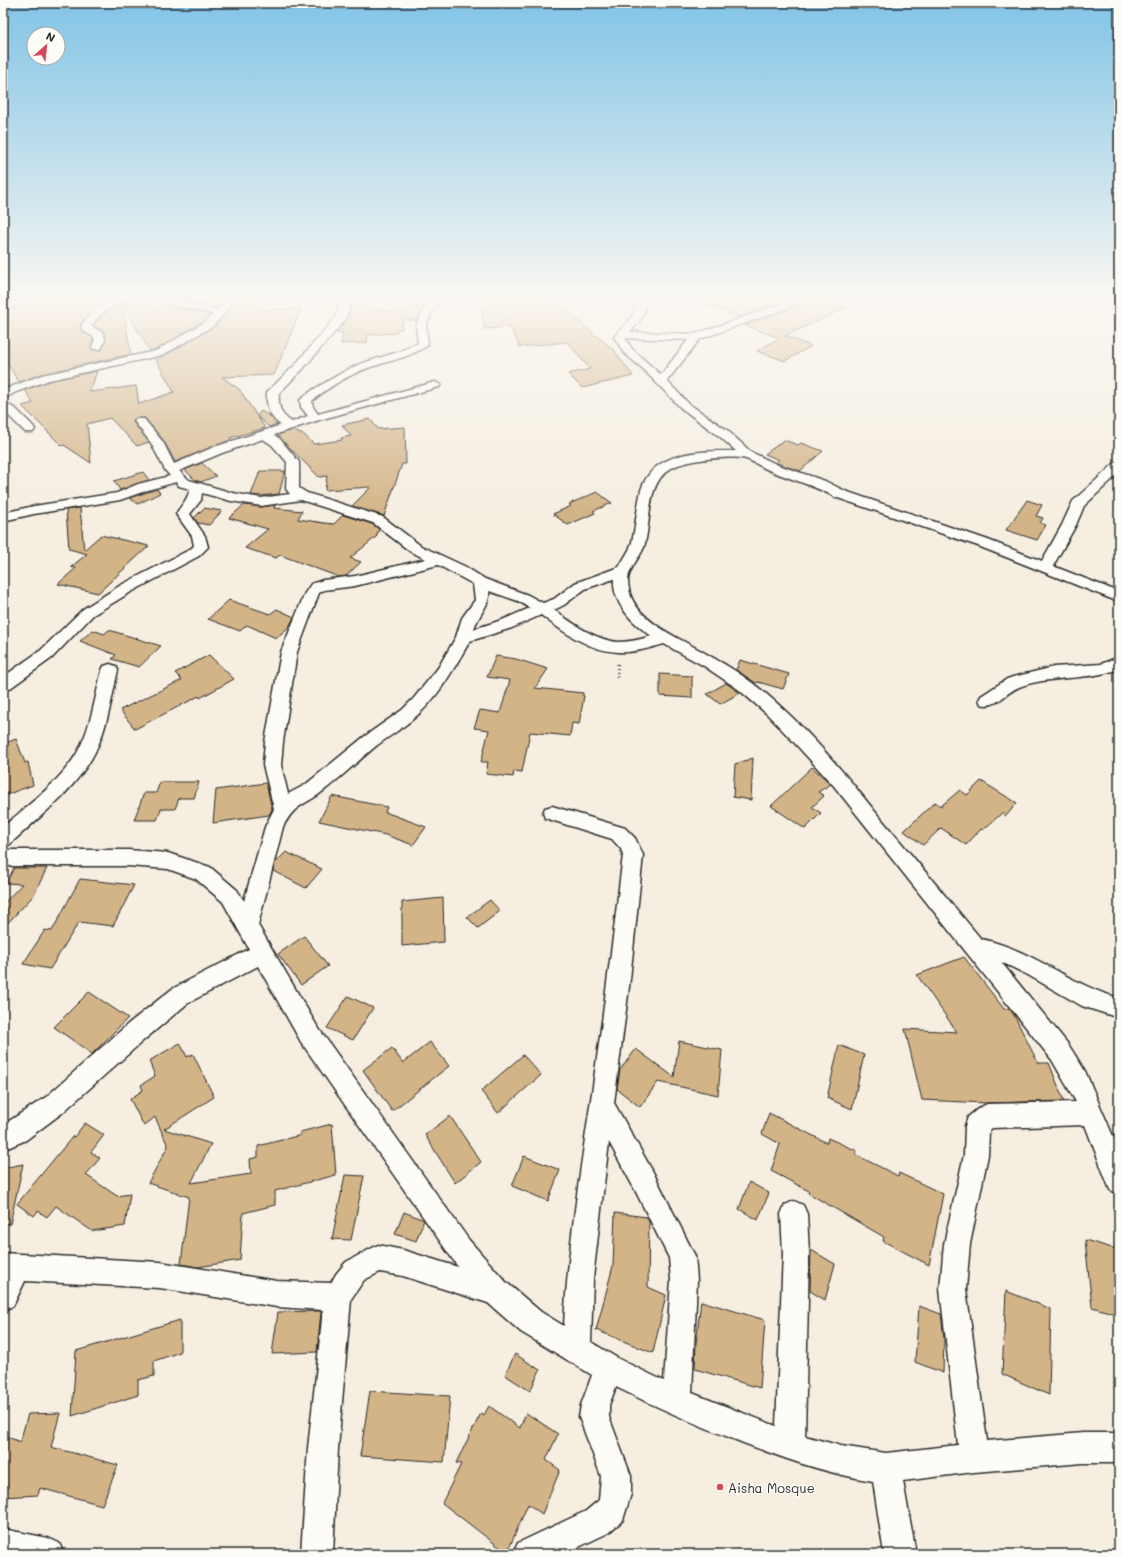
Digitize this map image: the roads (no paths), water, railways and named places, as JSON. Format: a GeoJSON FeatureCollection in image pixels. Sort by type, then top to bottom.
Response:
{"type":"FeatureCollection","features":[{"type":"Feature","properties":{"kind":"street"},"geometry":{"type":"LineString","coordinates":[[3,396],[12,390],[46,377],[85,369]]}},
{"type":"Feature","properties":{"kind":"street"},"geometry":{"type":"LineString","coordinates":[[290,426],[279,419],[272,404],[274,392],[297,369]]}},
{"type":"Feature","properties":{"kind":"street"},"geometry":{"type":"LineString","coordinates":[[315,418],[307,407],[306,400],[312,395],[361,369]]}},
{"type":"Feature","properties":{"kind":"street"},"geometry":{"type":"LineString","coordinates":[[648,369],[685,406],[723,433],[747,455],[774,468],[820,484],[840,494],[983,543],[1119,597]]}},
{"type":"Feature","properties":{"kind":"street"},"geometry":{"type":"LineString","coordinates":[[661,382],[671,369]]}},
{"type":"Feature","properties":{"kind":"street"},"geometry":{"type":"LineString","coordinates":[[3,517],[34,510],[120,496],[174,474],[218,450],[315,418],[435,385]]}},
{"type":"Feature","properties":{"kind":"street"},"geometry":{"type":"LineString","coordinates":[[3,405],[12,411],[29,429]]}},
{"type":"Feature","properties":{"kind":"street"},"geometry":{"type":"LineString","coordinates":[[140,421],[158,442],[174,474],[184,483],[231,497],[261,502],[302,496]]}},
{"type":"Feature","properties":{"kind":"street"},"geometry":{"type":"LineString","coordinates":[[264,434],[276,442],[293,462],[292,488],[302,496],[378,520],[416,549],[459,569],[480,582],[522,598],[543,609],[559,621],[586,637],[606,645],[619,647],[644,644],[666,638]]}},
{"type":"Feature","properties":{"kind":"street"},"geometry":{"type":"LineString","coordinates":[[747,455],[684,458],[669,463],[657,473],[651,481],[641,532],[636,549],[624,570],[620,583],[622,593],[638,618],[666,638],[705,660],[749,689],[766,704],[840,781],[1060,1052],[1077,1079],[1119,1181]]}},
{"type":"Feature","properties":{"kind":"street"},"geometry":{"type":"LineString","coordinates":[[1045,568],[1069,525],[1078,504],[1119,466]]}},
{"type":"Feature","properties":{"kind":"street"},"geometry":{"type":"LineString","coordinates":[[3,685],[52,650],[77,621],[88,612],[125,590],[194,553],[201,547],[200,538],[186,521],[183,514],[186,508],[194,500],[197,487]]}},
{"type":"Feature","properties":{"kind":"street"},"geometry":{"type":"LineString","coordinates":[[283,809],[272,765],[274,742],[290,652],[312,593],[316,587],[323,585],[355,580],[440,560]]}},
{"type":"Feature","properties":{"kind":"street"},"geometry":{"type":"LineString","coordinates":[[464,637],[507,624],[543,609],[566,598],[580,586],[624,570]]}},
{"type":"Feature","properties":{"kind":"street"},"geometry":{"type":"LineString","coordinates":[[247,927],[274,827],[283,809],[293,800],[311,790],[371,741],[408,714],[420,702],[444,672],[464,637],[470,618],[482,600],[480,582]]}},
{"type":"Feature","properties":{"kind":"street"},"geometry":{"type":"LineString","coordinates":[[987,700],[1013,683],[1054,673],[1103,669],[1119,663]]}},
{"type":"Feature","properties":{"kind":"street"},"geometry":{"type":"LineString","coordinates":[[3,852],[65,781],[83,757],[94,729],[110,670]]}},
{"type":"Feature","properties":{"kind":"street"},"geometry":{"type":"LineString","coordinates":[[552,813],[618,834],[628,844],[633,855],[619,979],[601,1104],[580,1278],[577,1350]]}},
{"type":"Feature","properties":{"kind":"street"},"geometry":{"type":"LineString","coordinates":[[3,852],[168,860],[203,873],[230,896],[309,1034],[460,1248],[496,1292],[531,1322],[609,1369],[677,1402],[790,1446],[841,1461],[886,1468],[929,1464],[974,1457],[1083,1448],[1119,1448]]}},
{"type":"Feature","properties":{"kind":"street"},"geometry":{"type":"LineString","coordinates":[[974,947],[1008,956],[1074,992],[1119,1008]]}},
{"type":"Feature","properties":{"kind":"street"},"geometry":{"type":"LineString","coordinates":[[3,1138],[54,1105],[136,1032],[180,996],[262,953]]}},
{"type":"Feature","properties":{"kind":"street"},"geometry":{"type":"LineString","coordinates":[[601,1104],[644,1181],[682,1256],[684,1280],[677,1402]]}},
{"type":"Feature","properties":{"kind":"street"},"geometry":{"type":"LineString","coordinates":[[974,1457],[953,1289],[957,1244],[976,1154],[977,1126],[987,1116],[1091,1113]]}},
{"type":"Feature","properties":{"kind":"street"},"geometry":{"type":"LineString","coordinates":[[790,1446],[796,1253],[794,1214]]}},
{"type":"Feature","properties":{"kind":"street"},"geometry":{"type":"LineString","coordinates":[[317,1554],[323,1448],[338,1297],[345,1283],[354,1271],[378,1258],[403,1263],[496,1292]]}},
{"type":"Feature","properties":{"kind":"street"},"geometry":{"type":"LineString","coordinates":[[3,1296],[10,1266],[160,1275],[277,1294],[338,1297]]}},
{"type":"Feature","properties":{"kind":"street"},"geometry":{"type":"LineString","coordinates":[[529,1554],[597,1522],[612,1510],[616,1494],[616,1476],[612,1460],[597,1428],[594,1417],[595,1404],[609,1369]]}},
{"type":"Feature","properties":{"kind":"street"},"geometry":{"type":"LineString","coordinates":[[886,1468],[900,1554]]}},
{"type":"Feature","properties":{"kind":"street"},"geometry":{"type":"LineString","coordinates":[[3,1545],[48,1554]]}},
{"type":"Feature","properties":{"kind":"place","name":"Aisha Mosque"},"geometry":{"type":"Point","coordinates":[720,1487]}}]}
